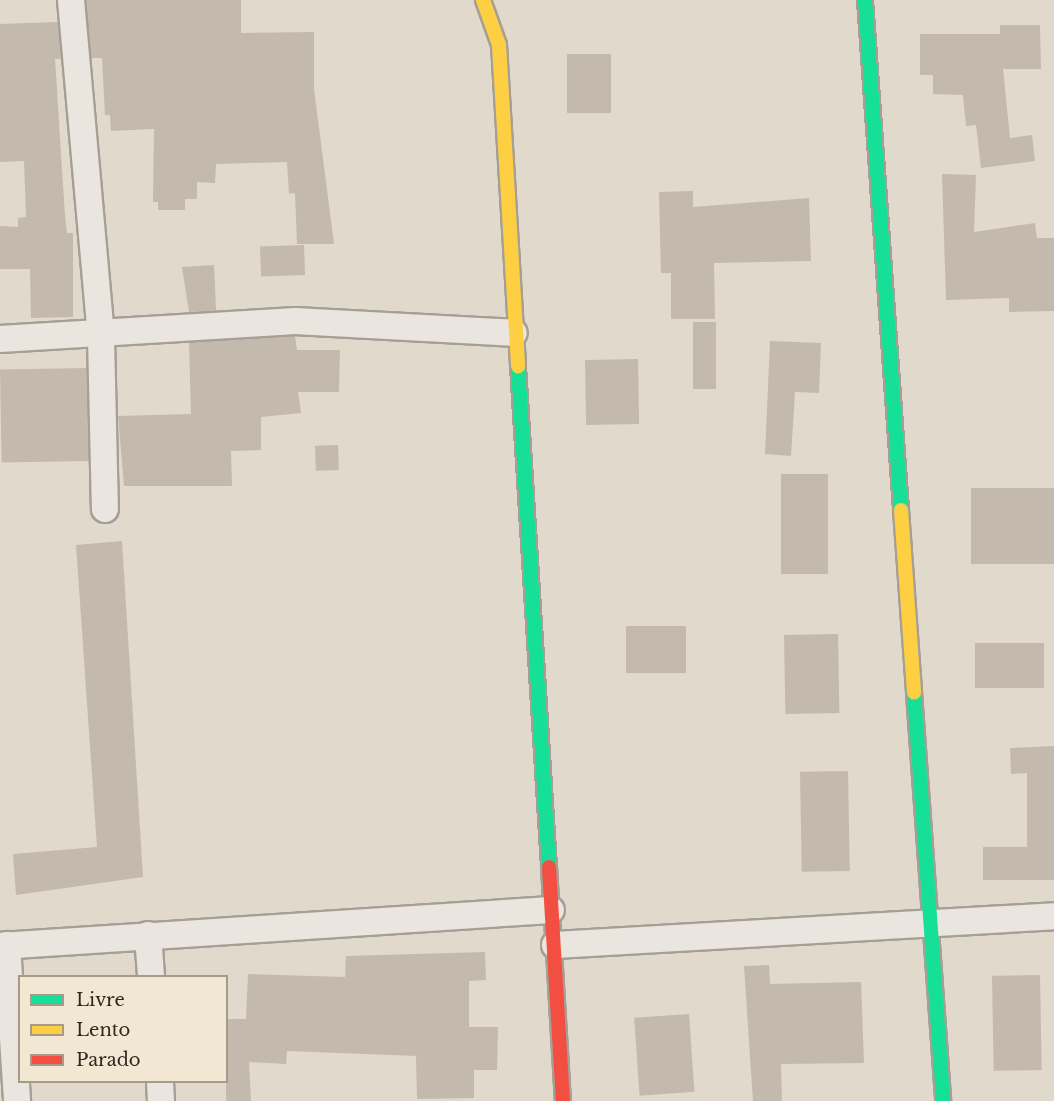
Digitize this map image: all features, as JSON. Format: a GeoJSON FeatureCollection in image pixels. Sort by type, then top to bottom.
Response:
{"type":"FeatureCollection","features":[{"type":"Feature","properties":{"kind":"street"},"geometry":{"type":"LineString","coordinates":[[71,0],[101,337],[105,509]]}},
{"type":"Feature","properties":{"kind":"street"},"geometry":{"type":"LineString","coordinates":[[483,0],[499,45]]}},
{"type":"Feature","properties":{"kind":"street"},"geometry":{"type":"LineString","coordinates":[[497,0],[514,333],[555,945],[563,1101]]}},
{"type":"Feature","properties":{"kind":"street"},"geometry":{"type":"LineString","coordinates":[[866,0],[933,923],[943,1101]]}},
{"type":"Feature","properties":{"kind":"street"},"geometry":{"type":"LineString","coordinates":[[0,339],[101,337],[295,321],[514,333]]}},
{"type":"Feature","properties":{"kind":"street"},"geometry":{"type":"LineString","coordinates":[[17,1101],[3,945],[551,910]]}},
{"type":"Feature","properties":{"kind":"street"},"geometry":{"type":"LineString","coordinates":[[555,945],[1054,916]]}},
{"type":"Feature","properties":{"kind":"street"},"geometry":{"type":"LineString","coordinates":[[148,935],[151,975]]}},
{"type":"Feature","properties":{"kind":"street"},"geometry":{"type":"LineString","coordinates":[[160,1083],[162,1101]]}},
{"type":"Feature","properties":{"kind":"building"},"geometry":{"type":"Polygon","coordinates":[[[86,0],[241,0],[241,33],[314,32],[314,89],[334,244],[297,244],[295,193],[289,194],[287,162],[216,164],[215,183],[197,182],[197,199],[185,199],[185,210],[158,210],[158,202],[153,202],[154,129],[111,131],[110,115],[105,115],[102,58],[91,58],[86,0]]]}},
{"type":"Feature","properties":{"kind":"building"},"geometry":{"type":"Polygon","coordinates":[[[58,22],[61,59],[55,59],[65,216],[67,233],[73,233],[73,317],[31,318],[30,269],[0,269],[0,226],[18,227],[18,218],[26,217],[24,161],[0,162],[0,24],[58,22]]]}},
{"type":"Feature","properties":{"kind":"building"},"geometry":{"type":"Polygon","coordinates":[[[1000,25],[1040,25],[1041,69],[1003,69],[1010,138],[1032,135],[1035,161],[981,168],[976,125],[966,126],[963,95],[933,94],[933,75],[920,75],[920,34],[1000,34],[1000,25]]]}},
{"type":"Feature","properties":{"kind":"building"},"geometry":{"type":"Polygon","coordinates":[[[567,54],[611,54],[611,113],[567,113],[567,54]]]}},
{"type":"Feature","properties":{"kind":"building"},"geometry":{"type":"Polygon","coordinates":[[[942,174],[976,175],[974,232],[1035,223],[1037,238],[1054,238],[1054,311],[1009,312],[1009,298],[946,300],[942,174]]]}},
{"type":"Feature","properties":{"kind":"building"},"geometry":{"type":"Polygon","coordinates":[[[693,191],[693,207],[809,198],[811,261],[714,263],[715,319],[671,319],[671,273],[661,273],[659,192],[693,191]]]}},
{"type":"Feature","properties":{"kind":"building"},"geometry":{"type":"Polygon","coordinates":[[[304,245],[305,275],[261,277],[260,247],[304,245]]]}},
{"type":"Feature","properties":{"kind":"building"},"geometry":{"type":"Polygon","coordinates":[[[214,265],[216,311],[189,312],[182,267],[214,265]]]}},
{"type":"Feature","properties":{"kind":"building"},"geometry":{"type":"Polygon","coordinates":[[[693,322],[716,322],[716,389],[693,389],[693,322]]]}},
{"type":"Feature","properties":{"kind":"building"},"geometry":{"type":"Polygon","coordinates":[[[295,336],[297,350],[340,350],[339,392],[298,392],[301,413],[261,417],[261,450],[231,451],[232,486],[124,486],[118,416],[191,414],[189,342],[295,336]]]}},
{"type":"Feature","properties":{"kind":"building"},"geometry":{"type":"Polygon","coordinates":[[[770,341],[821,343],[819,393],[795,392],[791,456],[765,454],[770,341]]]}},
{"type":"Feature","properties":{"kind":"building"},"geometry":{"type":"Polygon","coordinates":[[[638,359],[639,424],[586,425],[585,360],[638,359]]]}},
{"type":"Feature","properties":{"kind":"building"},"geometry":{"type":"Polygon","coordinates":[[[87,368],[89,461],[2,463],[0,370],[87,368]]]}},
{"type":"Feature","properties":{"kind":"building"},"geometry":{"type":"Polygon","coordinates":[[[338,445],[339,470],[316,471],[315,446],[338,445]]]}},
{"type":"Feature","properties":{"kind":"building"},"geometry":{"type":"Polygon","coordinates":[[[781,474],[828,474],[828,574],[781,574],[781,474]]]}},
{"type":"Feature","properties":{"kind":"building"},"geometry":{"type":"Polygon","coordinates":[[[971,488],[1054,488],[1054,564],[971,564],[971,488]]]}},
{"type":"Feature","properties":{"kind":"building"},"geometry":{"type":"Polygon","coordinates":[[[122,541],[143,877],[16,895],[13,854],[97,847],[76,545],[122,541]]]}},
{"type":"Feature","properties":{"kind":"building"},"geometry":{"type":"Polygon","coordinates":[[[626,626],[686,626],[686,673],[626,673],[626,626]]]}},
{"type":"Feature","properties":{"kind":"building"},"geometry":{"type":"Polygon","coordinates":[[[838,634],[839,713],[785,714],[784,635],[838,634]]]}},
{"type":"Feature","properties":{"kind":"building"},"geometry":{"type":"Polygon","coordinates":[[[975,643],[1044,643],[1044,688],[975,688],[975,643]]]}},
{"type":"Feature","properties":{"kind":"building"},"geometry":{"type":"Polygon","coordinates":[[[1054,746],[1054,880],[983,880],[983,847],[1027,847],[1027,773],[1011,774],[1010,748],[1054,746]]]}},
{"type":"Feature","properties":{"kind":"building"},"geometry":{"type":"Polygon","coordinates":[[[848,771],[850,871],[802,872],[800,772],[848,771]]]}},
{"type":"Feature","properties":{"kind":"building"},"geometry":{"type":"Polygon","coordinates":[[[485,952],[486,980],[469,981],[469,1027],[498,1027],[497,1070],[474,1070],[474,1098],[417,1099],[416,1056],[287,1051],[286,1064],[249,1062],[251,1101],[226,1101],[228,1019],[246,1019],[248,974],[345,977],[346,956],[485,952]]]}},
{"type":"Feature","properties":{"kind":"building"},"geometry":{"type":"Polygon","coordinates":[[[769,965],[770,984],[861,982],[864,1063],[781,1064],[782,1101],[753,1101],[744,966],[769,965]]]}},
{"type":"Feature","properties":{"kind":"building"},"geometry":{"type":"Polygon","coordinates":[[[1040,975],[1042,1070],[994,1071],[992,976],[1040,975]]]}},
{"type":"Feature","properties":{"kind":"building"},"geometry":{"type":"Polygon","coordinates":[[[689,1014],[694,1092],[640,1096],[634,1018],[689,1014]]]}},
{"type":"Feature","properties":{"kind":"traffic: fast"},"geometry":{"type":"LineString","coordinates":[[865,0],[901,510]]}},
{"type":"Feature","properties":{"kind":"traffic: fast"},"geometry":{"type":"LineString","coordinates":[[518,366],[549,867]]}},
{"type":"Feature","properties":{"kind":"traffic: fast"},"geometry":{"type":"LineString","coordinates":[[914,693],[943,1101]]}},
{"type":"Feature","properties":{"kind":"traffic: slow"},"geometry":{"type":"LineString","coordinates":[[483,0],[499,45],[518,366]]}},
{"type":"Feature","properties":{"kind":"traffic: slow"},"geometry":{"type":"LineString","coordinates":[[901,510],[914,693]]}},
{"type":"Feature","properties":{"kind":"traffic: jam"},"geometry":{"type":"LineString","coordinates":[[549,867],[563,1101]]}}]}
